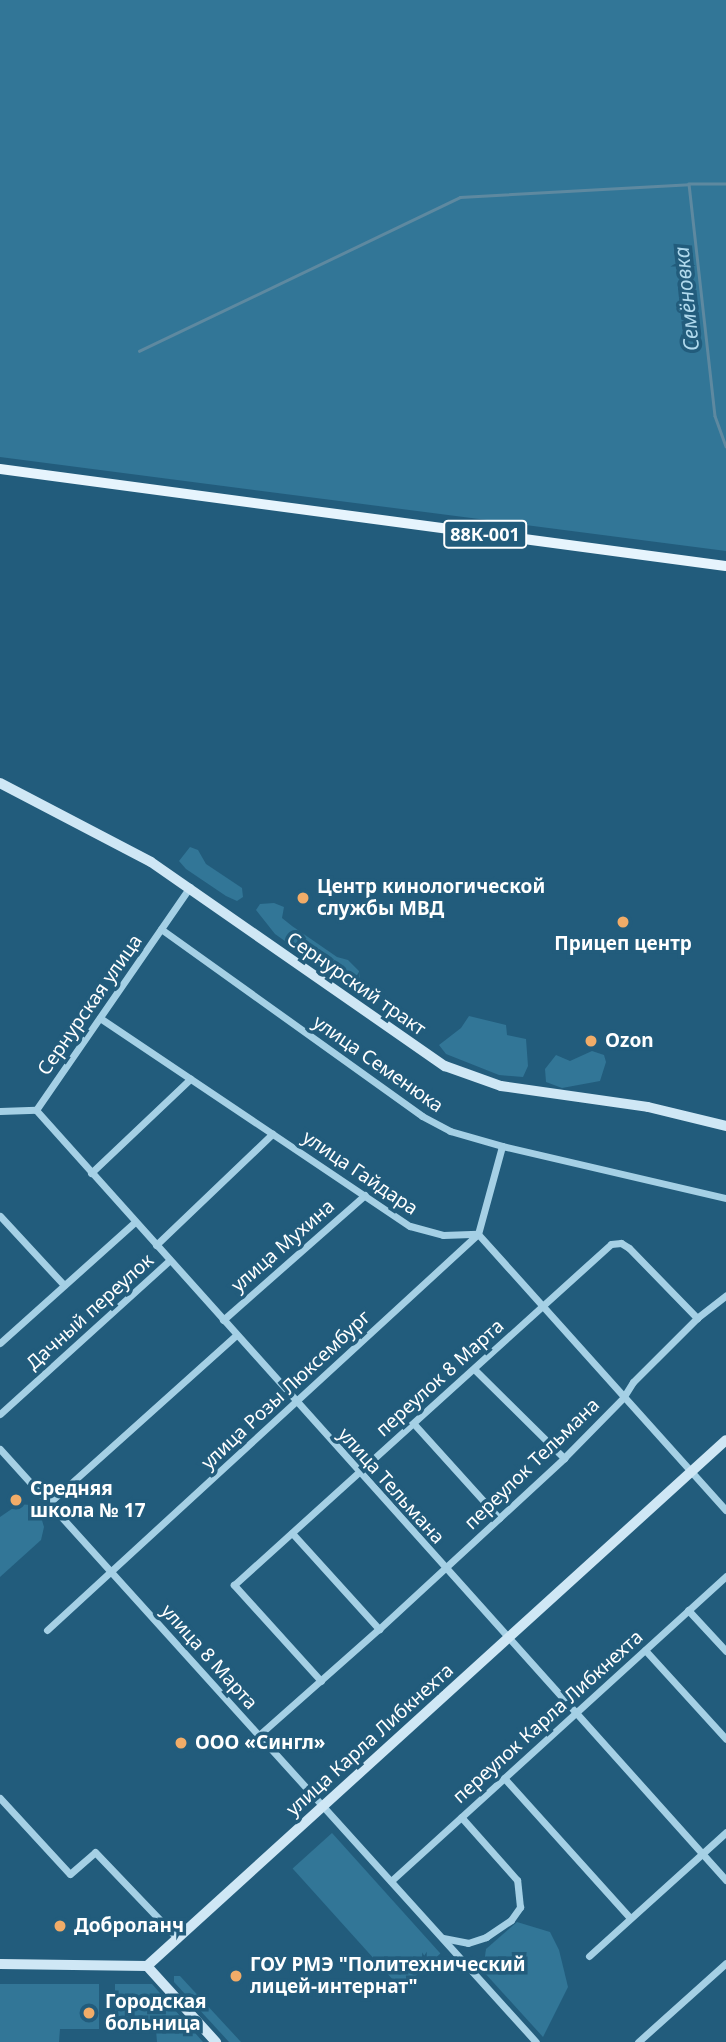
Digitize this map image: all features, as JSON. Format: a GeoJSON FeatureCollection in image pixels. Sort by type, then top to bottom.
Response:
{"type":"FeatureCollection","features":[{"type":"Feature","properties":{"kind":"main road","name":"88К-001"},"geometry":{"type":"LineString","coordinates":[[0,469],[726,566]]}},
{"type":"Feature","properties":{"kind":"main road","name":"Сернурский тракт"},"geometry":{"type":"LineString","coordinates":[[0,783],[110,838],[190,887],[426,1055],[463,1074],[501,1086],[648,1107],[726,1126]]}},
{"type":"Feature","properties":{"kind":"main road","name":"улица Карла Либкнехта"},"geometry":{"type":"LineString","coordinates":[[148,1966],[726,1440]]}},
{"type":"Feature","properties":{"kind":"main road"},"geometry":{"type":"LineString","coordinates":[[0,1964],[148,1966],[216,2042]]}},
{"type":"Feature","properties":{"kind":"street","name":"Сернурская улица"},"geometry":{"type":"LineString","coordinates":[[36,1110],[190,887]]}},
{"type":"Feature","properties":{"kind":"street","name":"улица Семенюка"},"geometry":{"type":"LineString","coordinates":[[161,929],[422,1116],[450,1130],[502,1146],[726,1198]]}},
{"type":"Feature","properties":{"kind":"street","name":"улица Гайдара"},"geometry":{"type":"LineString","coordinates":[[100,1018],[420,1231],[443,1235],[478,1234]]}},
{"type":"Feature","properties":{"kind":"street"},"geometry":{"type":"LineString","coordinates":[[92,1173],[190,1079]]}},
{"type":"Feature","properties":{"kind":"street"},"geometry":{"type":"LineString","coordinates":[[0,1111],[36,1110]]}},
{"type":"Feature","properties":{"kind":"street","name":"улица Тельмана"},"geometry":{"type":"LineString","coordinates":[[36,1110],[444,1569],[726,1880]]}},
{"type":"Feature","properties":{"kind":"street"},"geometry":{"type":"LineString","coordinates":[[156,1245],[272,1134]]}},
{"type":"Feature","properties":{"kind":"street"},"geometry":{"type":"LineString","coordinates":[[502,1146],[478,1234],[726,1510]]}},
{"type":"Feature","properties":{"kind":"street","name":"улица Мухина"},"geometry":{"type":"LineString","coordinates":[[223,1320],[365,1195]]}},
{"type":"Feature","properties":{"kind":"street"},"geometry":{"type":"LineString","coordinates":[[0,1216],[64,1285]]}},
{"type":"Feature","properties":{"kind":"street"},"geometry":{"type":"LineString","coordinates":[[0,1343],[135,1222]]}},
{"type":"Feature","properties":{"kind":"street","name":"улица Розы Люксембург"},"geometry":{"type":"LineString","coordinates":[[47,1630],[478,1234]]}},
{"type":"Feature","properties":{"kind":"street","name":"переулок 8 Марта"},"geometry":{"type":"LineString","coordinates":[[321,1681],[234,1585],[611,1244],[621,1243],[697,1318]]}},
{"type":"Feature","properties":{"kind":"street","name":"Дачный переулок"},"geometry":{"type":"LineString","coordinates":[[0,1415],[170,1261]]}},
{"type":"Feature","properties":{"kind":"street","name":"переулок Тельмана"},"geometry":{"type":"LineString","coordinates":[[259,1735],[379,1629],[564,1458],[624,1398],[633,1382],[697,1318],[726,1295]]}},
{"type":"Feature","properties":{"kind":"street"},"geometry":{"type":"LineString","coordinates":[[49,1503],[236,1335]]}},
{"type":"Feature","properties":{"kind":"street"},"geometry":{"type":"LineString","coordinates":[[474,1369],[564,1458]]}},
{"type":"Feature","properties":{"kind":"street"},"geometry":{"type":"LineString","coordinates":[[414,1424],[499,1518]]}},
{"type":"Feature","properties":{"kind":"street","name":"улица 8 Марта"},"geometry":{"type":"LineString","coordinates":[[0,1449],[536,2042]]}},
{"type":"Feature","properties":{"kind":"street"},"geometry":{"type":"LineString","coordinates":[[292,1533],[379,1629]]}},
{"type":"Feature","properties":{"kind":"street","name":"переулок Карла Либкнехта"},"geometry":{"type":"LineString","coordinates":[[391,1881],[726,1576]]}},
{"type":"Feature","properties":{"kind":"street"},"geometry":{"type":"LineString","coordinates":[[688,1610],[726,1651]]}},
{"type":"Feature","properties":{"kind":"street"},"geometry":{"type":"LineString","coordinates":[[645,1650],[726,1739]]}},
{"type":"Feature","properties":{"kind":"street"},"geometry":{"type":"LineString","coordinates":[[504,1778],[630,1918]]}},
{"type":"Feature","properties":{"kind":"street"},"geometry":{"type":"LineString","coordinates":[[0,1798],[70,1874],[94,1852],[178,1939]]}},
{"type":"Feature","properties":{"kind":"street"},"geometry":{"type":"LineString","coordinates":[[442,1938],[468,1943],[486,1937],[511,1920],[520,1907],[517,1880],[461,1817]]}},
{"type":"Feature","properties":{"kind":"street"},"geometry":{"type":"LineString","coordinates":[[589,1956],[726,1832]]}},
{"type":"Feature","properties":{"kind":"street"},"geometry":{"type":"LineString","coordinates":[[638,2042],[726,1962]]}},
{"type":"Feature","properties":{"kind":"shaded area"},"geometry":{"type":"Polygon","coordinates":[[[0,0],[726,0],[726,551],[0,457],[0,0]]]}},
{"type":"Feature","properties":{"kind":"shaded area"},"geometry":{"type":"Polygon","coordinates":[[[190,847],[198,850],[206,864],[242,888],[243,897],[237,901],[226,896],[186,869],[179,861],[190,847]]]}},
{"type":"Feature","properties":{"kind":"shaded area"},"geometry":{"type":"Polygon","coordinates":[[[274,903],[284,907],[282,918],[292,926],[337,957],[348,960],[359,971],[361,985],[354,990],[275,934],[256,910],[260,904],[274,903]]]}},
{"type":"Feature","properties":{"kind":"shaded area"},"geometry":{"type":"Polygon","coordinates":[[[469,1016],[506,1025],[507,1035],[526,1039],[528,1066],[523,1077],[499,1075],[446,1054],[439,1045],[461,1028],[469,1016]]]}},
{"type":"Feature","properties":{"kind":"shaded area"},"geometry":{"type":"Polygon","coordinates":[[[592,1051],[604,1055],[606,1062],[600,1081],[562,1088],[546,1082],[545,1069],[556,1055],[570,1061],[592,1051]]]}},
{"type":"Feature","properties":{"kind":"shaded area"},"geometry":{"type":"Polygon","coordinates":[[[19,1504],[30,1505],[41,1517],[44,1527],[41,1540],[0,1577],[0,1517],[19,1504]]]}},
{"type":"Feature","properties":{"kind":"shaded area"},"geometry":{"type":"Polygon","coordinates":[[[332,1833],[440,1953],[401,1989],[293,1868],[332,1833]]]}},
{"type":"Feature","properties":{"kind":"shaded area"},"geometry":{"type":"Polygon","coordinates":[[[517,1922],[550,1932],[559,1950],[568,1987],[543,2037],[483,1971],[486,1949],[517,1922]]]}},
{"type":"Feature","properties":{"kind":"shaded area"},"geometry":{"type":"Polygon","coordinates":[[[174,1976],[180,1976],[241,2042],[229,2042],[174,1982],[174,1976]]]}},
{"type":"Feature","properties":{"kind":"shaded area"},"geometry":{"type":"Polygon","coordinates":[[[0,1984],[99,1984],[99,2029],[60,2029],[59,2042],[0,2042],[0,1984]]]}},
{"type":"Feature","properties":{"kind":"shaded area"},"geometry":{"type":"Polygon","coordinates":[[[115,1984],[152,1984],[203,2042],[157,2042],[156,2030],[115,2029],[115,1984]]]}},
{"type":"Feature","properties":{"kind":"waterway","name":"Семёновка"},"geometry":{"type":"LineString","coordinates":[[726,184],[689,184],[715,416],[726,446]]}},
{"type":"Feature","properties":{"kind":"waterway"},"geometry":{"type":"LineString","coordinates":[[139,351],[460,197],[689,184]]}},
{"type":"Feature","properties":{"kind":"place","name":"Центр кинологической службы МВД"},"geometry":{"type":"Point","coordinates":[303,898]}},
{"type":"Feature","properties":{"kind":"place","name":"Прицеп центр"},"geometry":{"type":"Point","coordinates":[623,922]}},
{"type":"Feature","properties":{"kind":"place","name":"Ozon"},"geometry":{"type":"Point","coordinates":[591,1041]}},
{"type":"Feature","properties":{"kind":"place","name":"Средняя школа № 17"},"geometry":{"type":"Point","coordinates":[16,1500]}},
{"type":"Feature","properties":{"kind":"place","name":"ООО «Сингл»"},"geometry":{"type":"Point","coordinates":[181,1743]}},
{"type":"Feature","properties":{"kind":"place","name":"Доброланч"},"geometry":{"type":"Point","coordinates":[60,1926]}},
{"type":"Feature","properties":{"kind":"place","name":"ГОУ РМЭ \"Политехнический лицей-интернат\""},"geometry":{"type":"Point","coordinates":[236,1976]}},
{"type":"Feature","properties":{"kind":"place","name":"Городская больница"},"geometry":{"type":"Point","coordinates":[89,2013]}}]}
